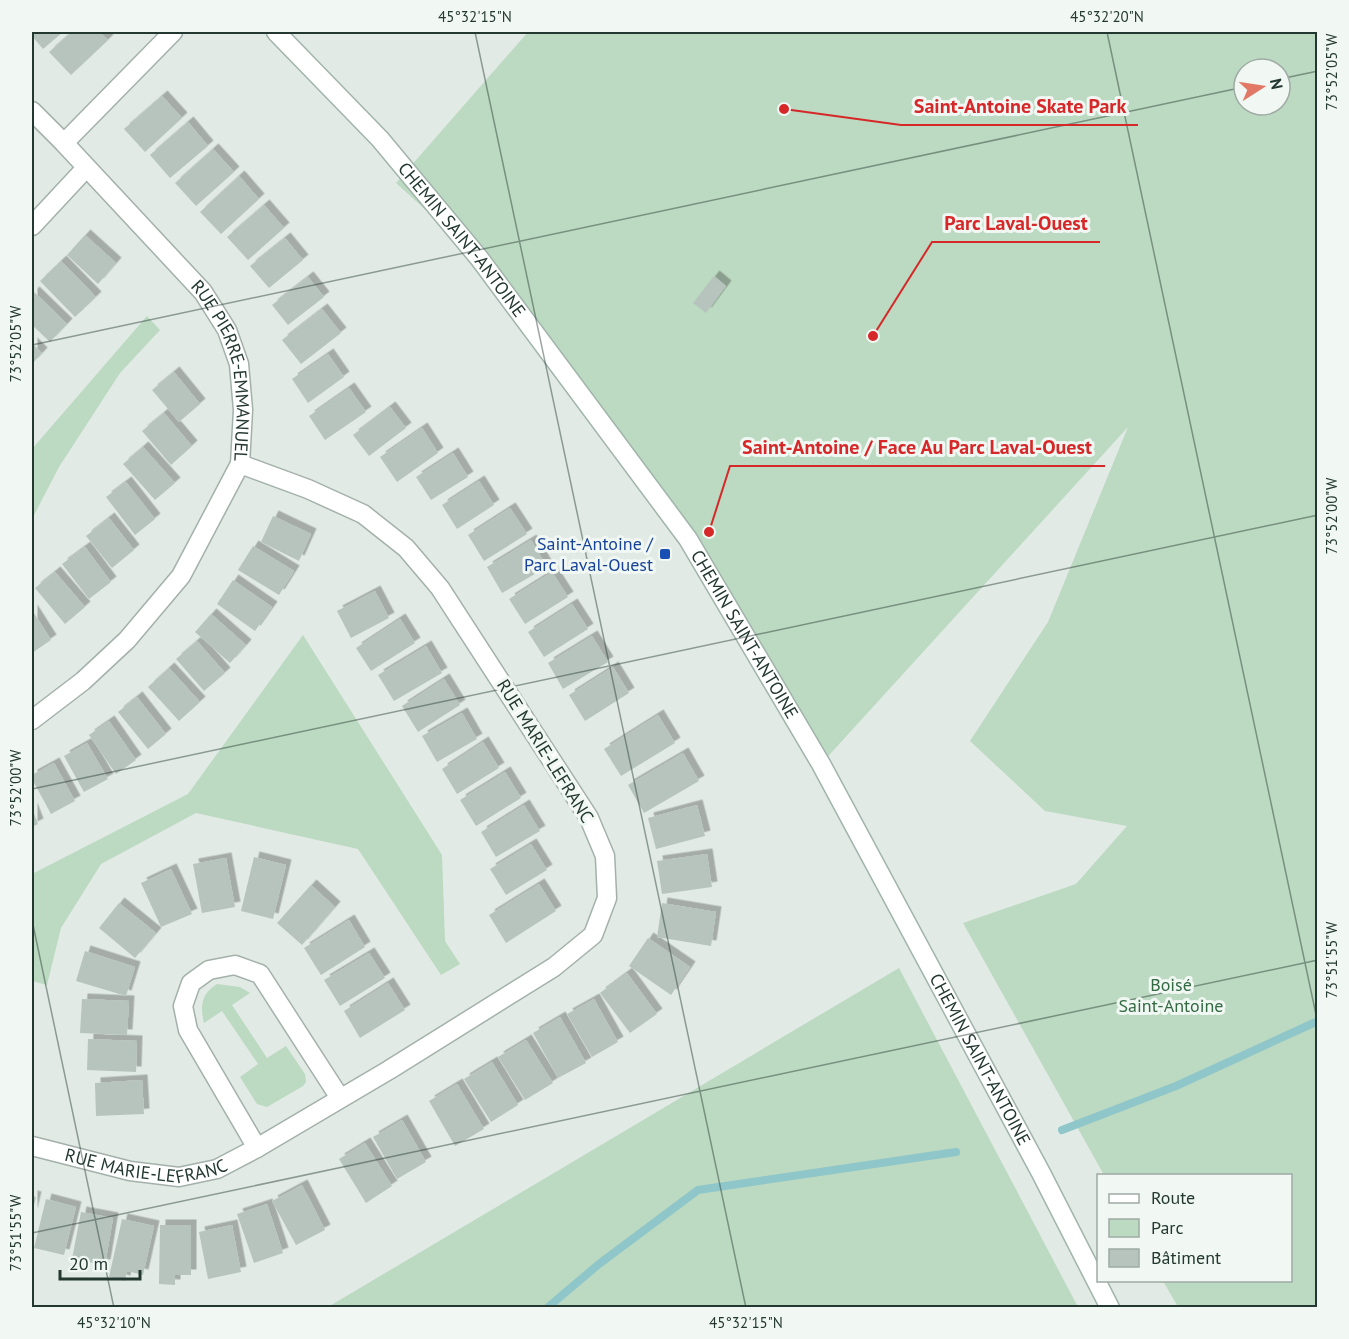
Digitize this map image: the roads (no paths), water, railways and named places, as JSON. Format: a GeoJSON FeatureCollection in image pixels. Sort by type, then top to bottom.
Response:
{"type":"FeatureCollection","features":[{"type":"Feature","properties":{"kind":"street"},"geometry":{"type":"LineString","coordinates":[[64,143],[173,32]]}},
{"type":"Feature","properties":{"kind":"street","name":"CHEMIN SAINT-ANTOINE"},"geometry":{"type":"LineString","coordinates":[[276,32],[380,139],[479,258],[688,539],[821,764],[1041,1173],[1110,1308]]}},
{"type":"Feature","properties":{"kind":"street","name":"RUE PIERRE-EMMANUEL"},"geometry":{"type":"LineString","coordinates":[[32,111],[203,292],[227,330],[239,364],[242,398],[240,464],[181,576],[127,639],[83,681],[32,720]]}},
{"type":"Feature","properties":{"kind":"street"},"geometry":{"type":"LineString","coordinates":[[32,226],[86,168]]}},
{"type":"Feature","properties":{"kind":"street","name":"RUE MARIE-LEFRANC"},"geometry":{"type":"LineString","coordinates":[[32,1146],[130,1171],[179,1177],[217,1169],[389,1070],[554,967],[594,935],[607,898],[605,856],[589,818],[440,588],[406,548],[363,514],[308,489],[240,464]]}},
{"type":"Feature","properties":{"kind":"street","name":"RUE MARIE-LEFRANC"},"geometry":{"type":"LineString","coordinates":[[257,1148],[188,1030],[183,1006],[191,983],[209,970],[235,965],[260,974],[340,1098]]}},
{"type":"Feature","properties":{"kind":"waterway"},"geometry":{"type":"LineString","coordinates":[[1062,1130],[1176,1086],[1318,1021]]}},
{"type":"Feature","properties":{"kind":"waterway"},"geometry":{"type":"LineString","coordinates":[[547,1308],[599,1264],[698,1190],[956,1152]]}},
{"type":"Feature","properties":{"kind":"place","name":"Saint-Antoine Skate Park"},"geometry":{"type":"Point","coordinates":[784,109]}},
{"type":"Feature","properties":{"kind":"place","name":"Parc Laval-Ouest"},"geometry":{"type":"Point","coordinates":[873,336]}},
{"type":"Feature","properties":{"kind":"place","name":"Saint-Antoine / Face Au Parc Laval-Ouest"},"geometry":{"type":"Point","coordinates":[709,532]}},
{"type":"Feature","properties":{"kind":"place","name":"Saint-Antoine / Parc Laval-Ouest"},"geometry":{"type":"Point","coordinates":[665,554]}},
{"type":"Feature","properties":{"kind":"park label","name":"Boisé Saint-Antoine"},"geometry":{"type":"Point","coordinates":[1171,995]}}]}
